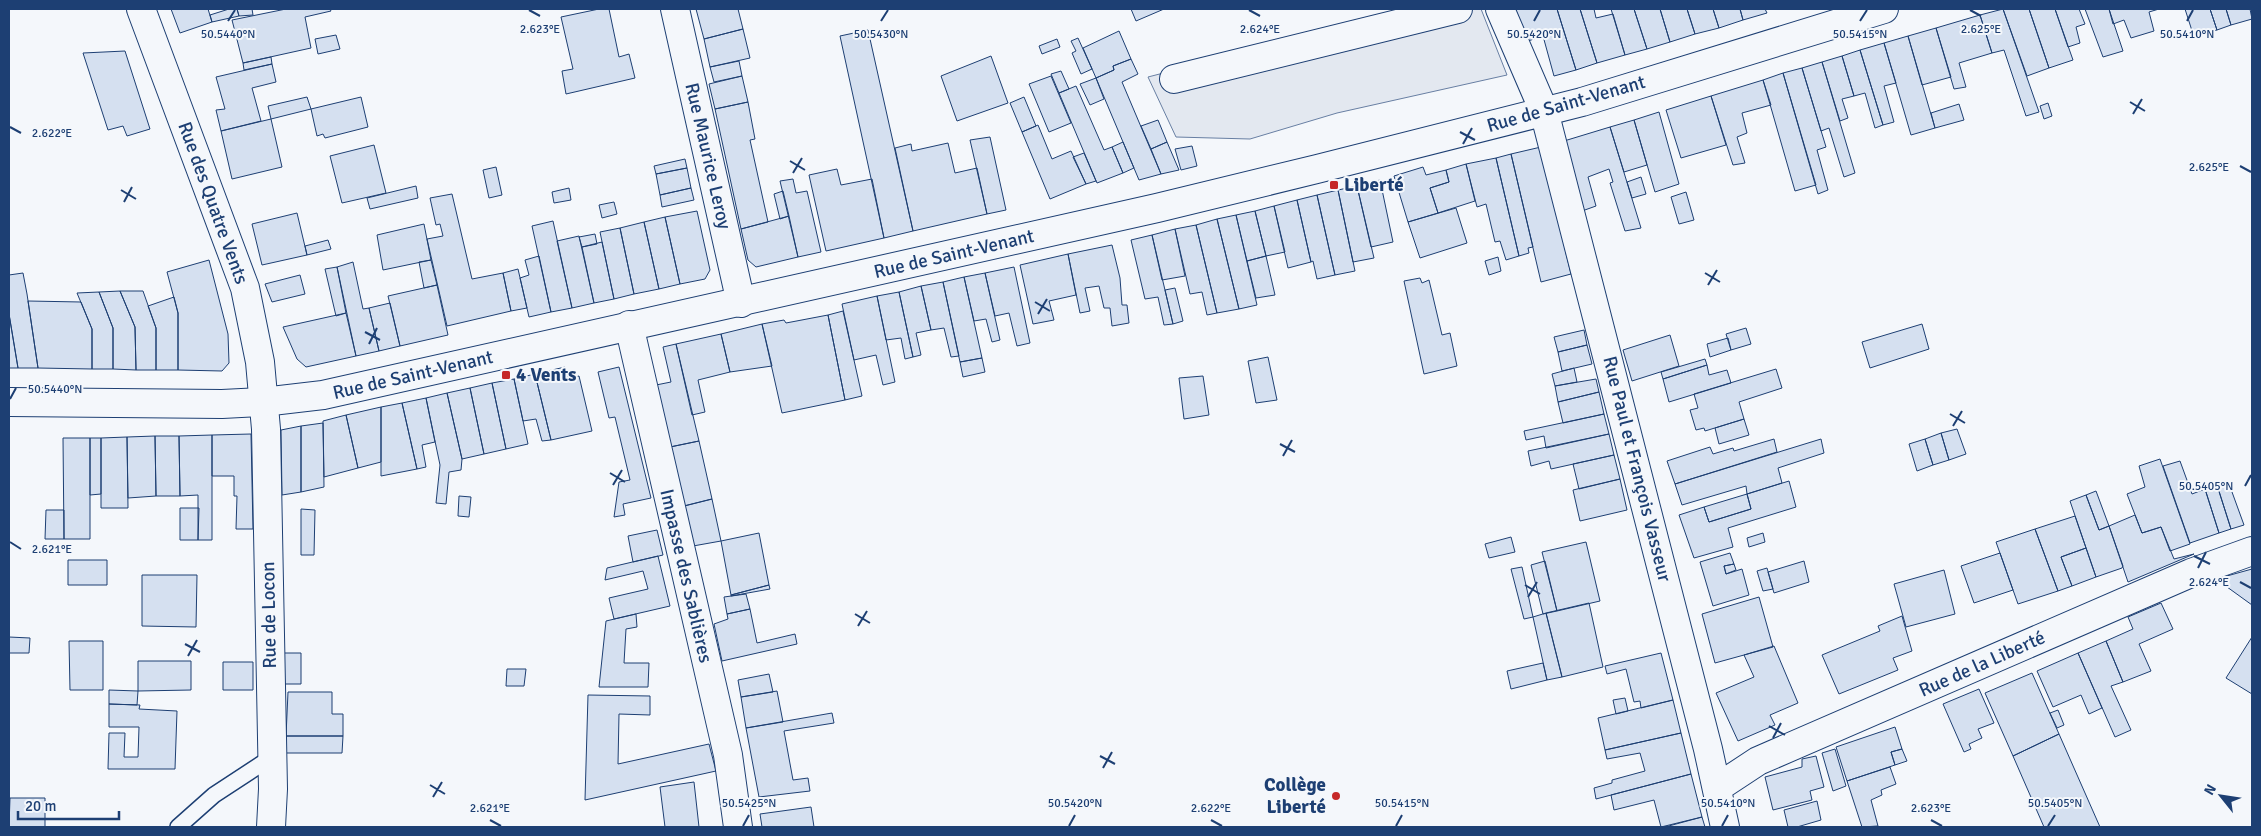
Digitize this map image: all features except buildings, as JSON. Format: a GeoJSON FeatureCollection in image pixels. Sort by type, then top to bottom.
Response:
{"type":"FeatureCollection","features":[{"type":"Feature","properties":{"kind":"street","name":"Rue des Quatre Vents"},"geometry":{"type":"LineString","coordinates":[[141,9],[245,288],[260,362],[263,402]]}},
{"type":"Feature","properties":{"kind":"street","name":"Rue Maurice Leroy"},"geometry":{"type":"LineString","coordinates":[[675,9],[741,303]]}},
{"type":"Feature","properties":{"kind":"street"},"geometry":{"type":"LineString","coordinates":[[1174,79],[1458,9]]}},
{"type":"Feature","properties":{"kind":"street","name":"Rue Paul et François Vasseur"},"geometry":{"type":"LineString","coordinates":[[1500,9],[1544,111],[1674,615],[1725,827]]}},
{"type":"Feature","properties":{"kind":"street","name":"Rue de Saint-Venant"},"geometry":{"type":"LineString","coordinates":[[9,402],[263,402],[323,395],[628,325],[741,303],[1166,206],[1582,102],[1884,9]]}},
{"type":"Feature","properties":{"kind":"street","name":"Impasse des Sablières"},"geometry":{"type":"LineString","coordinates":[[628,325],[728,755],[738,827]]}},
{"type":"Feature","properties":{"kind":"street","name":"Rue de Locon"},"geometry":{"type":"LineString","coordinates":[[263,402],[266,429],[272,757],[271,827]]}},
{"type":"Feature","properties":{"kind":"street","name":"Rue de la Liberté"},"geometry":{"type":"LineString","coordinates":[[1717,788],[1758,761],[2190,573],[2252,551]]}},
{"type":"Feature","properties":{"kind":"lane"},"geometry":{"type":"LineString","coordinates":[[178,827],[214,795],[272,757]]}},
{"type":"Feature","properties":{"kind":"shaded area"},"geometry":{"type":"Polygon","coordinates":[[[1411,9],[1481,9],[1507,75],[1337,113],[1250,139],[1176,137],[1148,77],[1411,9]]]}},
{"type":"Feature","properties":{"kind":"place","name":"Liberté"},"geometry":{"type":"Point","coordinates":[1334,185]}},
{"type":"Feature","properties":{"kind":"place","name":"4 Vents"},"geometry":{"type":"Point","coordinates":[506,375]}},
{"type":"Feature","properties":{"kind":"place","name":"Collège Liberté"},"geometry":{"type":"Point","coordinates":[1336,796]}}]}
